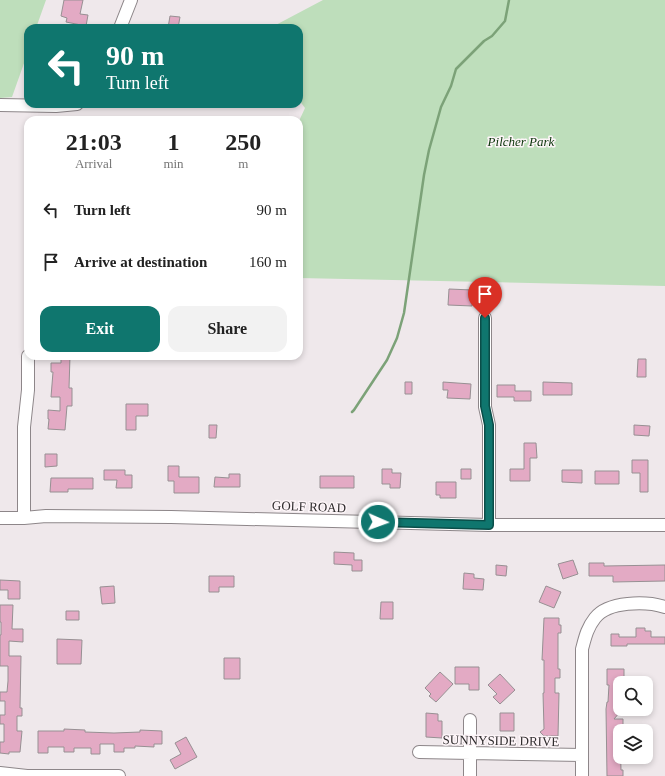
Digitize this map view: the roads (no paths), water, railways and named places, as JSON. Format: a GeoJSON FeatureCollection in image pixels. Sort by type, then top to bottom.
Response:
{"type":"FeatureCollection","features":[{"type":"Feature","properties":{"kind":"street"},"geometry":{"type":"LineString","coordinates":[[122,24],[131,0]]}},
{"type":"Feature","properties":{"kind":"street"},"geometry":{"type":"LineString","coordinates":[[0,105],[24,105]]}},
{"type":"Feature","properties":{"kind":"street"},"geometry":{"type":"LineString","coordinates":[[485,318],[485,406],[489,425],[489,525]]}},
{"type":"Feature","properties":{"kind":"street"},"geometry":{"type":"LineString","coordinates":[[24,518],[24,427],[28,390],[28,360]]}},
{"type":"Feature","properties":{"kind":"street","name":"GOLF ROAD"},"geometry":{"type":"LineString","coordinates":[[0,518],[46,516],[171,517],[489,525],[665,525]]}},
{"type":"Feature","properties":{"kind":"street"},"geometry":{"type":"LineString","coordinates":[[582,776],[582,649],[586,632],[596,616],[612,607],[632,603],[655,604],[665,607]]}},
{"type":"Feature","properties":{"kind":"street"},"geometry":{"type":"LineString","coordinates":[[470,720],[470,776]]}},
{"type":"Feature","properties":{"kind":"street","name":"SUNNYSIDE DRIVE"},"geometry":{"type":"LineString","coordinates":[[419,752],[582,755]]}},
{"type":"Feature","properties":{"kind":"street"},"geometry":{"type":"LineString","coordinates":[[0,773],[27,776],[119,776]]}},
{"type":"Feature","properties":{"kind":"waterway"},"geometry":{"type":"LineString","coordinates":[[352,412],[387,360],[397,338],[404,313],[424,175],[429,150],[441,107],[451,86],[456,69],[484,41],[492,36],[505,21],[509,0]]}},
{"type":"Feature","properties":{"kind":"park label","name":"Pilcher Park"},"geometry":{"type":"Point","coordinates":[521,141]}}]}
